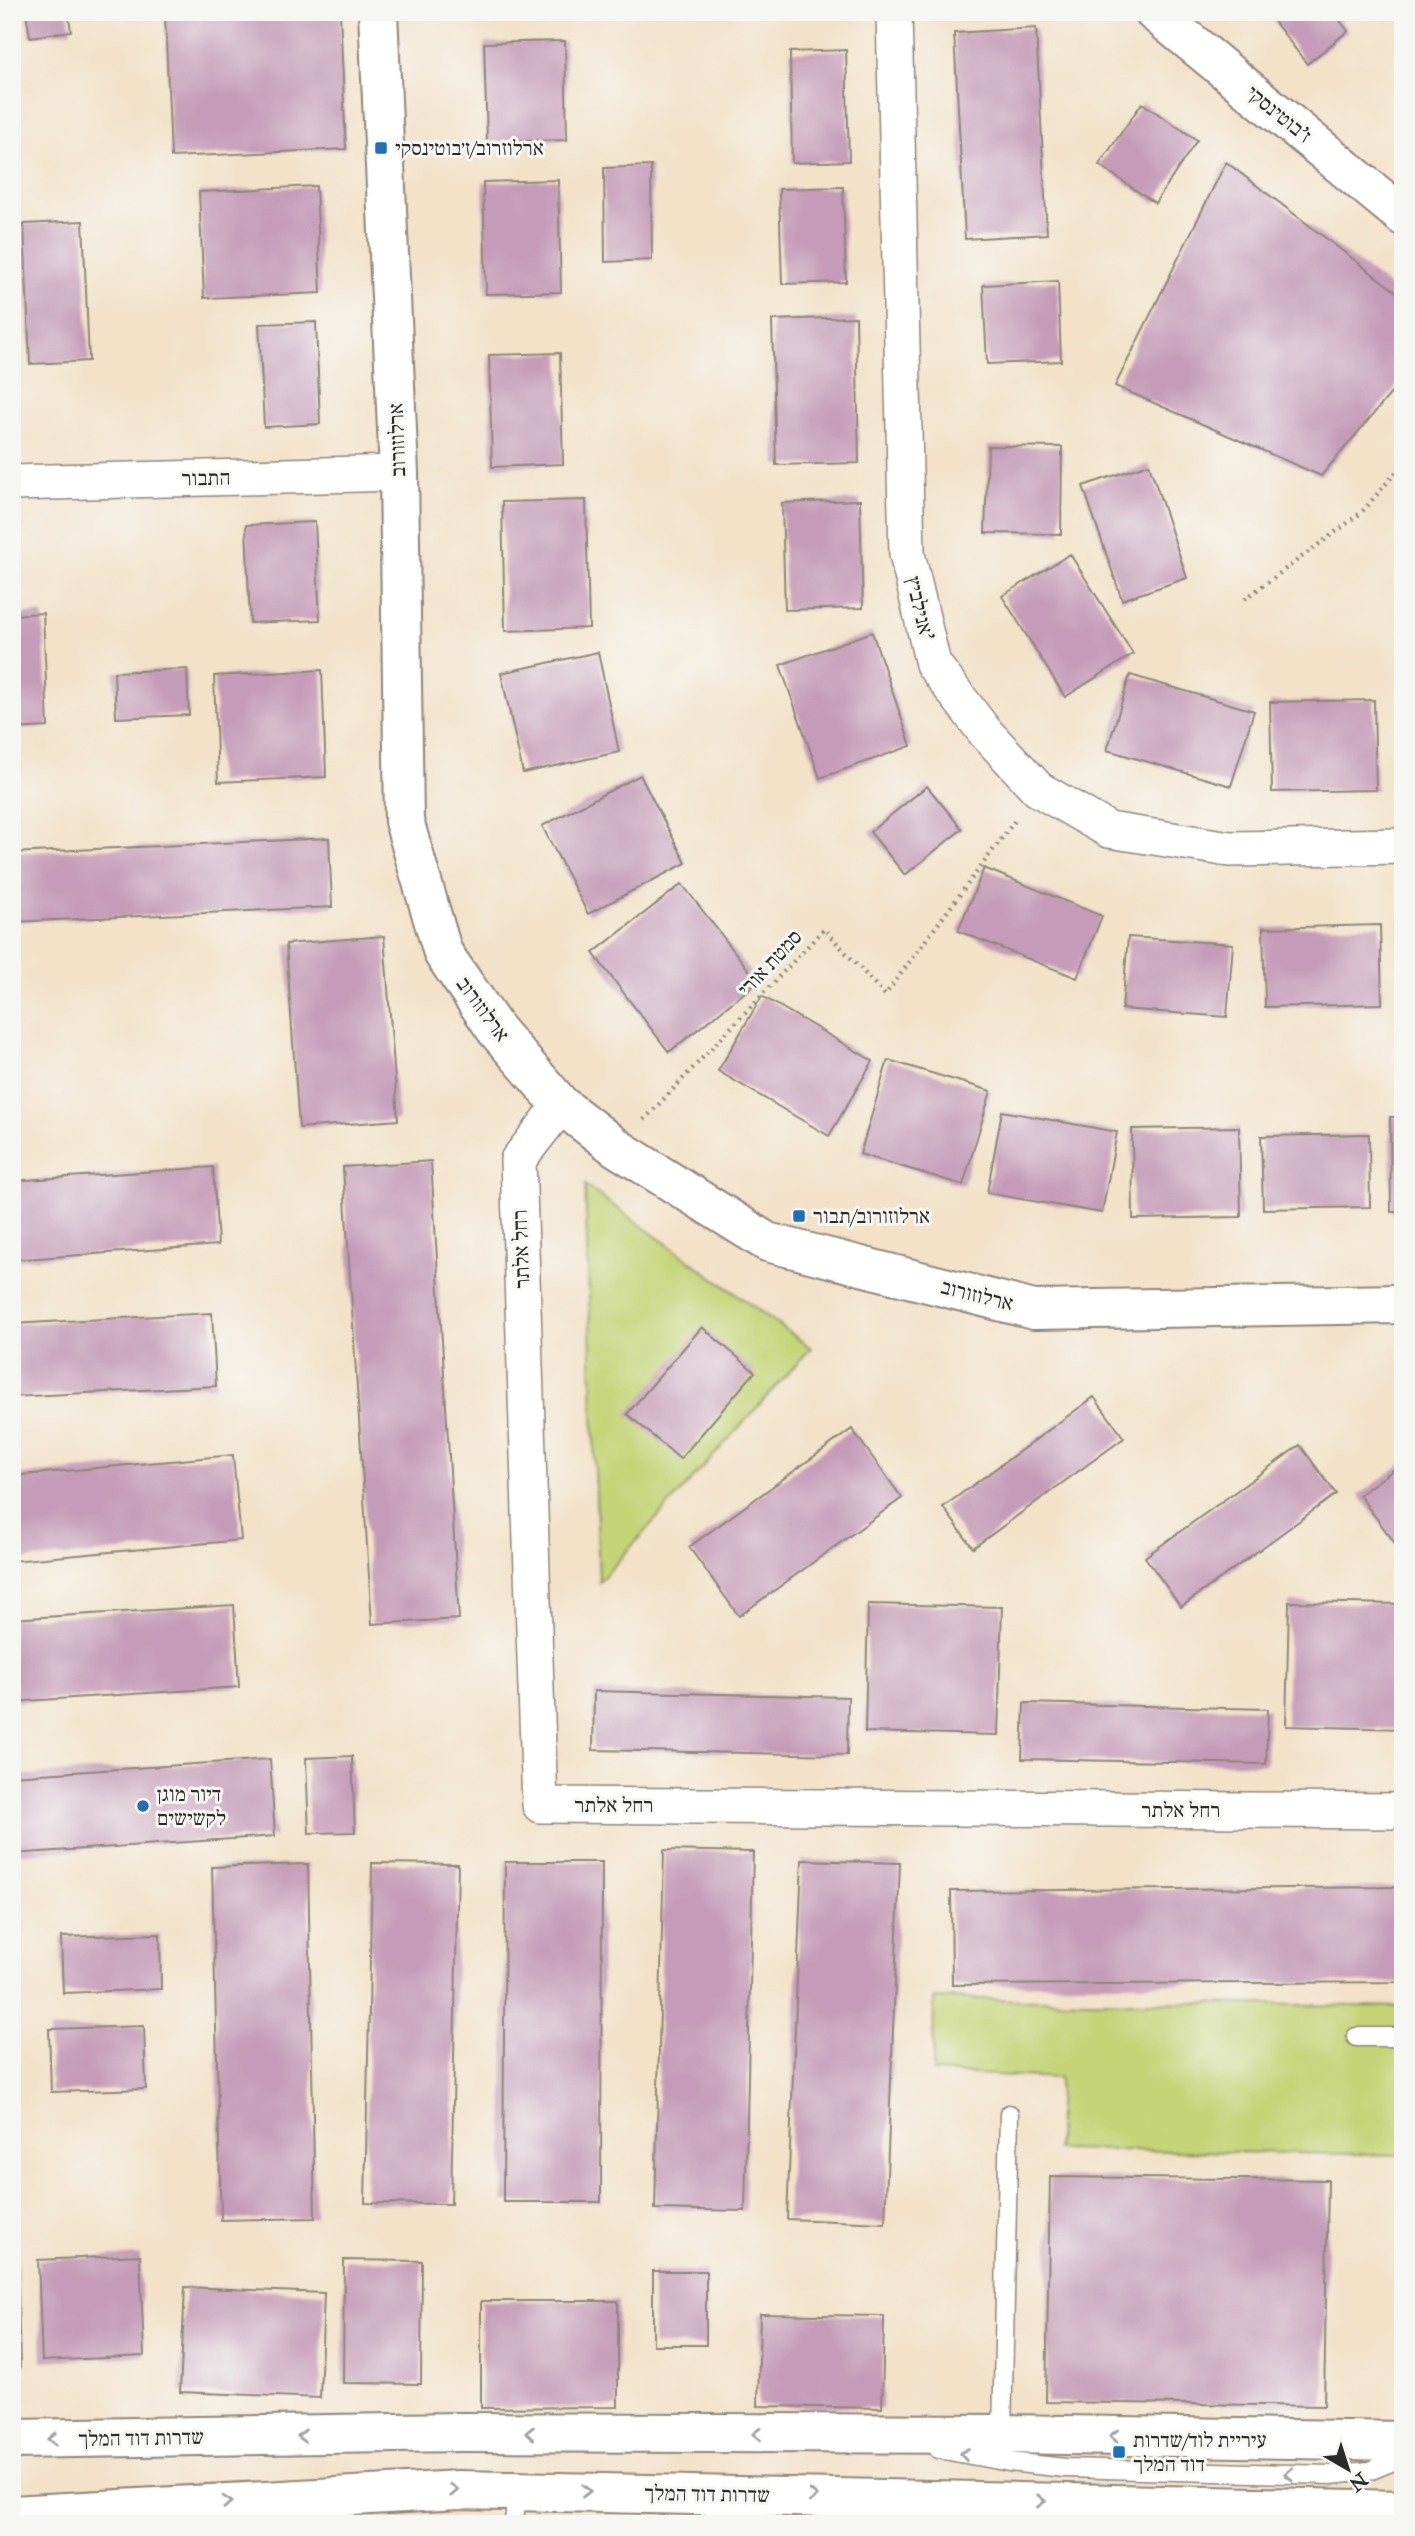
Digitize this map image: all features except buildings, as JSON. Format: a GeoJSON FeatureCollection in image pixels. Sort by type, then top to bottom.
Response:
{"type":"FeatureCollection","features":[{"type":"Feature","properties":{"kind":"main road","name":"ארלוזורוב"},"geometry":{"type":"LineString","coordinates":[[378,12],[399,474],[404,821],[443,953],[496,1030],[561,1105],[617,1148],[767,1242],[1034,1310],[1403,1304]]}},
{"type":"Feature","properties":{"kind":"main road","name":"ז'בוטינסקי"},"geometry":{"type":"LineString","coordinates":[[1154,12],[1403,216]]}},
{"type":"Feature","properties":{"kind":"main road","name":"שדרות דוד המלך"},"geometry":{"type":"LineString","coordinates":[[12,2440],[461,2432],[1002,2434],[1403,2441]]}},
{"type":"Feature","properties":{"kind":"main road","name":"שדרות דוד המלך"},"geometry":{"type":"LineString","coordinates":[[12,2515],[366,2494],[516,2507],[1403,2510]]}},
{"type":"Feature","properties":{"kind":"street","name":"אנילביץ'"},"geometry":{"type":"LineString","coordinates":[[894,12],[907,554],[933,664],[985,732],[1038,789],[1109,830],[1230,849],[1403,846]]}},
{"type":"Feature","properties":{"kind":"street","name":"התבור"},"geometry":{"type":"LineString","coordinates":[[12,483],[399,474]]}},
{"type":"Feature","properties":{"kind":"street","name":"רחל אלתר"},"geometry":{"type":"LineString","coordinates":[[561,1105],[518,1160],[540,1805],[1403,1811]]}},
{"type":"Feature","properties":{"kind":"lane"},"geometry":{"type":"LineString","coordinates":[[1356,2037],[1403,2037]]}},
{"type":"Feature","properties":{"kind":"lane"},"geometry":{"type":"LineString","coordinates":[[1002,2434],[1009,2114]]}},
{"type":"Feature","properties":{"kind":"lane"},"geometry":{"type":"LineString","coordinates":[[874,2434],[943,2450],[1065,2468],[1331,2475],[1369,2471],[1403,2457]]}},
{"type":"Feature","properties":{"kind":"path"},"geometry":{"type":"LineString","coordinates":[[1245,599],[1361,513],[1403,464]]}},
{"type":"Feature","properties":{"kind":"path","name":"סמטת אורי"},"geometry":{"type":"LineString","coordinates":[[617,1148],[824,929],[885,995],[1038,789]]}},
{"type":"Feature","properties":{"kind":"green space"},"geometry":{"type":"Polygon","coordinates":[[[585,1185],[811,1348],[599,1582],[585,1185]]]}},
{"type":"Feature","properties":{"kind":"green space"},"geometry":{"type":"Polygon","coordinates":[[[934,1998],[1403,2007],[1403,2155],[1057,2149],[1059,2078],[933,2072],[934,1998]]]}},
{"type":"Feature","properties":{"kind":"place","name":"ארלוזרוב/ז׳בוטינסקי"},"geometry":{"type":"Point","coordinates":[381,148]}},
{"type":"Feature","properties":{"kind":"place","name":"ארלוזורוב/תבור"},"geometry":{"type":"Point","coordinates":[799,1216]}},
{"type":"Feature","properties":{"kind":"place","name":"דיור מוגן לקשישים"},"geometry":{"type":"Point","coordinates":[143,1806]}},
{"type":"Feature","properties":{"kind":"place","name":"עיריית לוד/שדרות דוד המלך"},"geometry":{"type":"Point","coordinates":[1119,2452]}}]}
